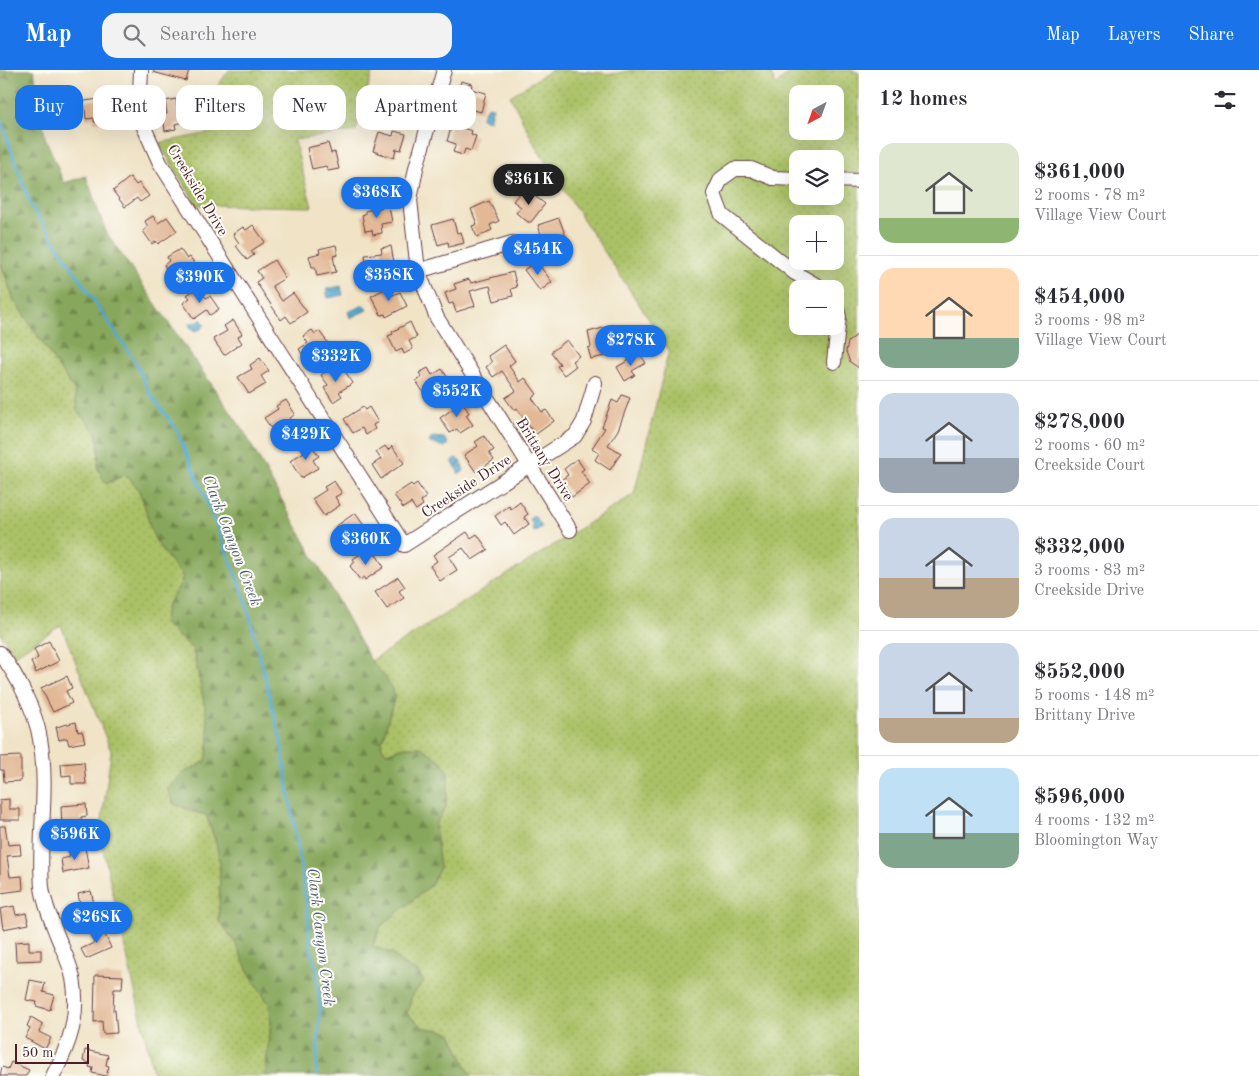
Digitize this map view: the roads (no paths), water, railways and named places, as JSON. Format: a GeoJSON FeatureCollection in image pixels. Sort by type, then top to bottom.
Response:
{"type":"FeatureCollection","features":[{"type":"Feature","properties":{"kind":"street","name":"Creekside Drive"},"geometry":{"type":"LineString","coordinates":[[141,70],[139,116],[160,163],[404,545],[529,465]]}},
{"type":"Feature","properties":{"kind":"street","name":"Brittany Drive"},"geometry":{"type":"LineString","coordinates":[[444,70],[420,151],[410,200],[418,271],[437,318],[570,530]]}},
{"type":"Feature","properties":{"kind":"street"},"geometry":{"type":"LineString","coordinates":[[789,179],[773,178],[751,169],[735,169],[721,179],[714,194],[722,215],[795,273],[807,280]]}},
{"type":"Feature","properties":{"kind":"street"},"geometry":{"type":"LineString","coordinates":[[844,180],[859,181]]}},
{"type":"Feature","properties":{"kind":"street"},"geometry":{"type":"LineString","coordinates":[[418,271],[512,243]]}},
{"type":"Feature","properties":{"kind":"street"},"geometry":{"type":"LineString","coordinates":[[834,362],[837,335]]}},
{"type":"Feature","properties":{"kind":"street"},"geometry":{"type":"LineString","coordinates":[[529,465],[575,436],[584,421],[594,383]]}},
{"type":"Feature","properties":{"kind":"street"},"geometry":{"type":"LineString","coordinates":[[0,653],[28,702],[40,738],[43,790],[42,890],[73,976],[75,1004],[73,1028],[67,1050],[53,1076]]}},
{"type":"Feature","properties":{"kind":"water"},"geometry":{"type":"Polygon","coordinates":[[[487,106],[493,107],[489,121],[481,118],[487,106]]]}},
{"type":"Feature","properties":{"kind":"water"},"geometry":{"type":"Polygon","coordinates":[[[341,286],[343,295],[328,298],[326,289],[341,286]]]}},
{"type":"Feature","properties":{"kind":"water"},"geometry":{"type":"Polygon","coordinates":[[[364,305],[367,310],[350,318],[348,312],[364,305]]]}},
{"type":"Feature","properties":{"kind":"water"},"geometry":{"type":"Polygon","coordinates":[[[200,320],[205,325],[201,329],[195,331],[190,327],[189,323],[199,322],[200,320]]]}},
{"type":"Feature","properties":{"kind":"water"},"geometry":{"type":"Polygon","coordinates":[[[433,437],[444,438],[448,444],[445,447],[430,443],[429,441],[433,437]]]}},
{"type":"Feature","properties":{"kind":"water"},"geometry":{"type":"Polygon","coordinates":[[[456,458],[460,461],[464,470],[459,474],[452,461],[456,458]]]}},
{"type":"Feature","properties":{"kind":"water"},"geometry":{"type":"Polygon","coordinates":[[[534,515],[542,527],[534,532],[532,530],[533,525],[529,519],[534,515]]]}},
{"type":"Feature","properties":{"kind":"waterway","name":"Clark Canyon Creek"},"geometry":{"type":"LineString","coordinates":[[0,118],[31,206],[136,363],[149,392],[176,429],[245,598],[281,741],[308,915],[311,953],[316,966],[320,1009],[316,1076]]}}]}
